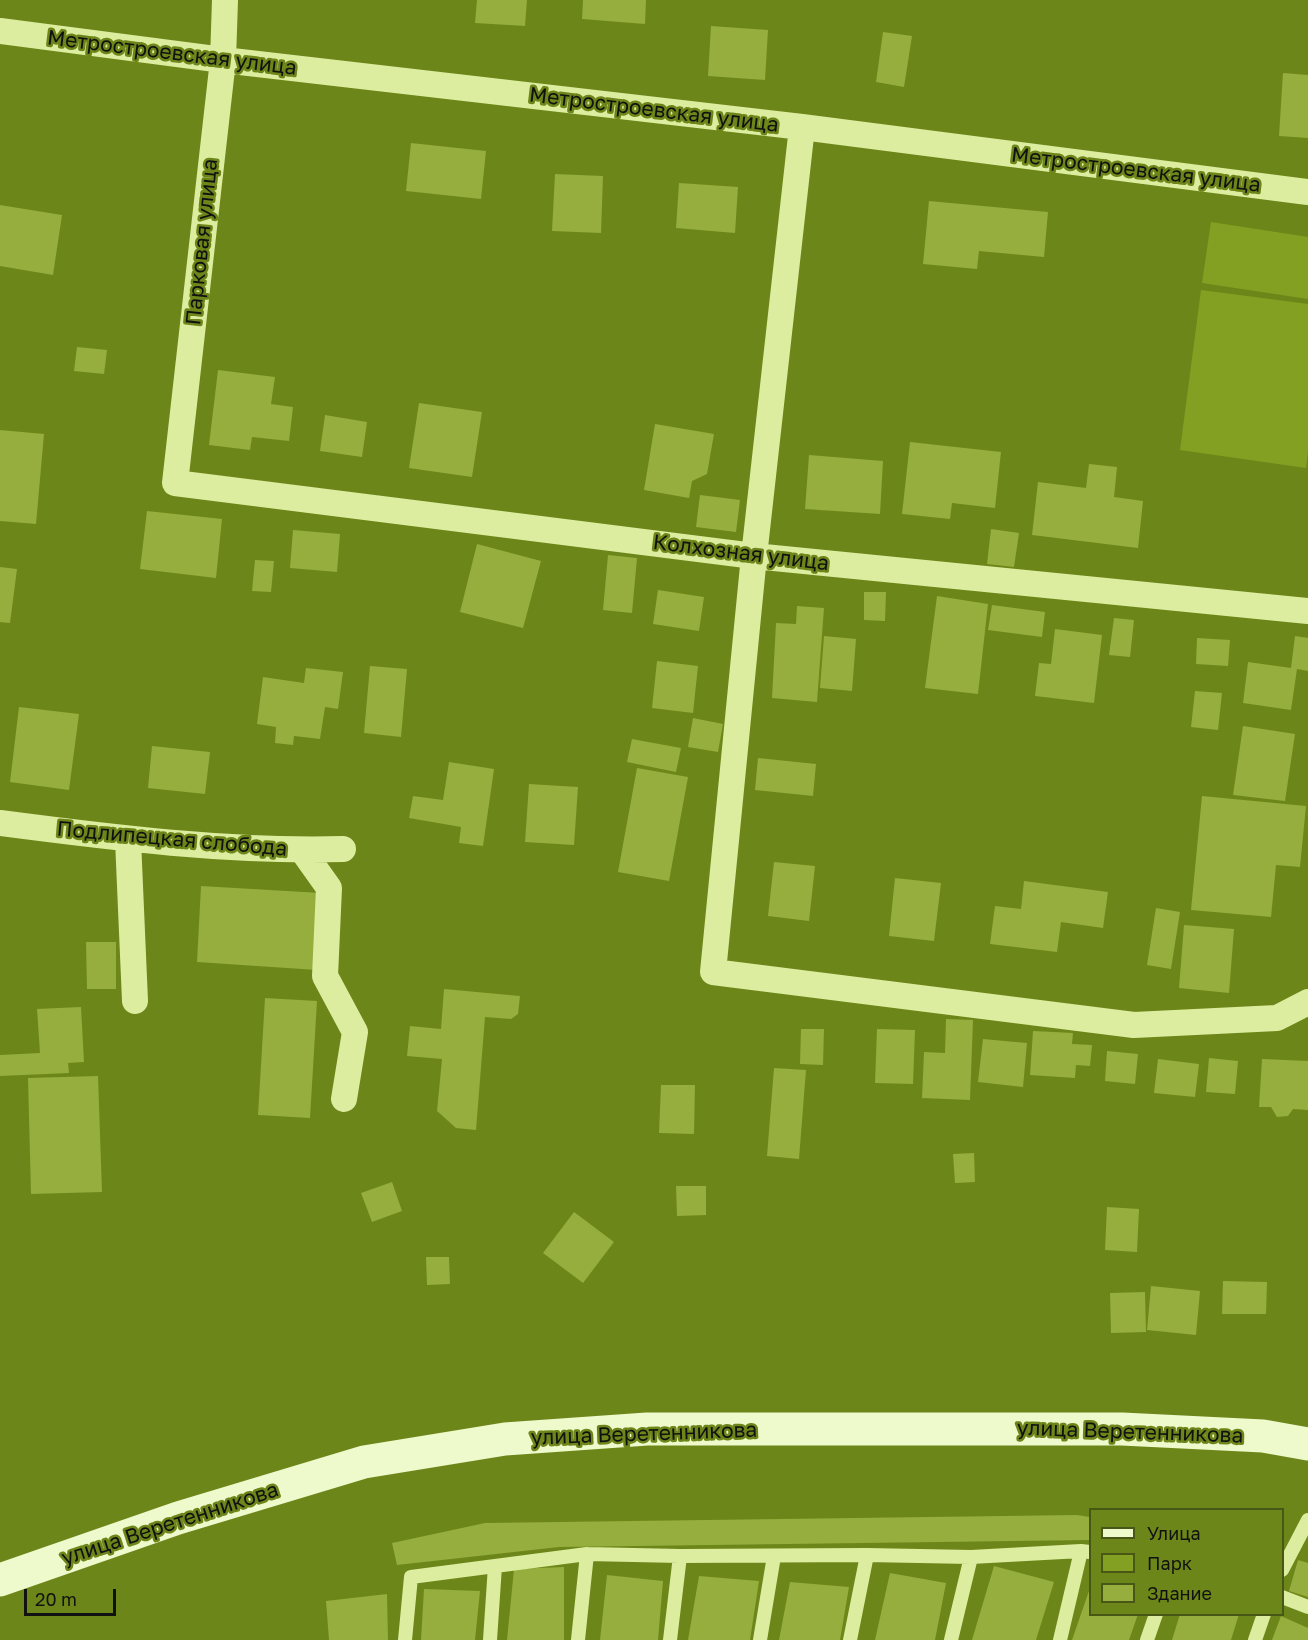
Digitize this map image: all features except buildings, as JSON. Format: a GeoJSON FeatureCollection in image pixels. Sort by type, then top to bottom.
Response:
{"type":"FeatureCollection","features":[{"type":"Feature","properties":{"kind":"main road","name":"улица Веретенникова"},"geometry":{"type":"LineString","coordinates":[[0,1580],[178,1518],[364,1462],[505,1439],[647,1430],[1122,1429],[1263,1436],[1308,1444]]}},
{"type":"Feature","properties":{"kind":"street","name":"Парковая улица"},"geometry":{"type":"LineString","coordinates":[[175,483],[223,60],[225,0]]}},
{"type":"Feature","properties":{"kind":"street","name":"Метростроевская улица"},"geometry":{"type":"LineString","coordinates":[[0,31],[223,60],[802,127],[1308,192]]}},
{"type":"Feature","properties":{"kind":"street"},"geometry":{"type":"LineString","coordinates":[[802,127],[754,556],[713,972],[1134,1025],[1277,1018],[1308,1002]]}},
{"type":"Feature","properties":{"kind":"street","name":"Колхозная улица"},"geometry":{"type":"LineString","coordinates":[[175,483],[754,556],[1308,611]]}},
{"type":"Feature","properties":{"kind":"street","name":"Подлипецкая слобода"},"geometry":{"type":"LineString","coordinates":[[0,824],[128,840],[302,850],[344,849]]}},
{"type":"Feature","properties":{"kind":"street"},"geometry":{"type":"LineString","coordinates":[[128,840],[135,1001]]}},
{"type":"Feature","properties":{"kind":"street"},"geometry":{"type":"LineString","coordinates":[[302,850],[329,888],[325,976],[356,1032],[344,1099]]}},
{"type":"Feature","properties":{"kind":"lane"},"geometry":{"type":"LineString","coordinates":[[1284,1566],[1308,1520]]}},
{"type":"Feature","properties":{"kind":"lane"},"geometry":{"type":"LineString","coordinates":[[405,1640],[411,1577],[587,1554],[971,1557],[1086,1552],[1060,1640]]}},
{"type":"Feature","properties":{"kind":"lane"},"geometry":{"type":"LineString","coordinates":[[578,1640],[587,1554]]}},
{"type":"Feature","properties":{"kind":"lane"},"geometry":{"type":"LineString","coordinates":[[850,1640],[867,1555]]}},
{"type":"Feature","properties":{"kind":"lane"},"geometry":{"type":"LineString","coordinates":[[670,1640],[680,1556]]}},
{"type":"Feature","properties":{"kind":"lane"},"geometry":{"type":"LineString","coordinates":[[760,1640],[774,1556]]}},
{"type":"Feature","properties":{"kind":"lane"},"geometry":{"type":"LineString","coordinates":[[951,1640],[971,1557]]}},
{"type":"Feature","properties":{"kind":"lane"},"geometry":{"type":"LineString","coordinates":[[490,1640],[495,1566]]}},
{"type":"Feature","properties":{"kind":"lane"},"geometry":{"type":"LineString","coordinates":[[1284,1598],[1308,1607]]}},
{"type":"Feature","properties":{"kind":"lane"},"geometry":{"type":"LineString","coordinates":[[1147,1640],[1155,1616]]}},
{"type":"Feature","properties":{"kind":"lane"},"geometry":{"type":"LineString","coordinates":[[1255,1640],[1263,1616]]}},
{"type":"Feature","properties":{"kind":"green space"},"geometry":{"type":"Polygon","coordinates":[[[1211,222],[1308,237],[1308,299],[1202,283],[1211,222]]]}},
{"type":"Feature","properties":{"kind":"green space"},"geometry":{"type":"Polygon","coordinates":[[[1201,290],[1308,304],[1306,468],[1180,450],[1201,290]]]}}]}
